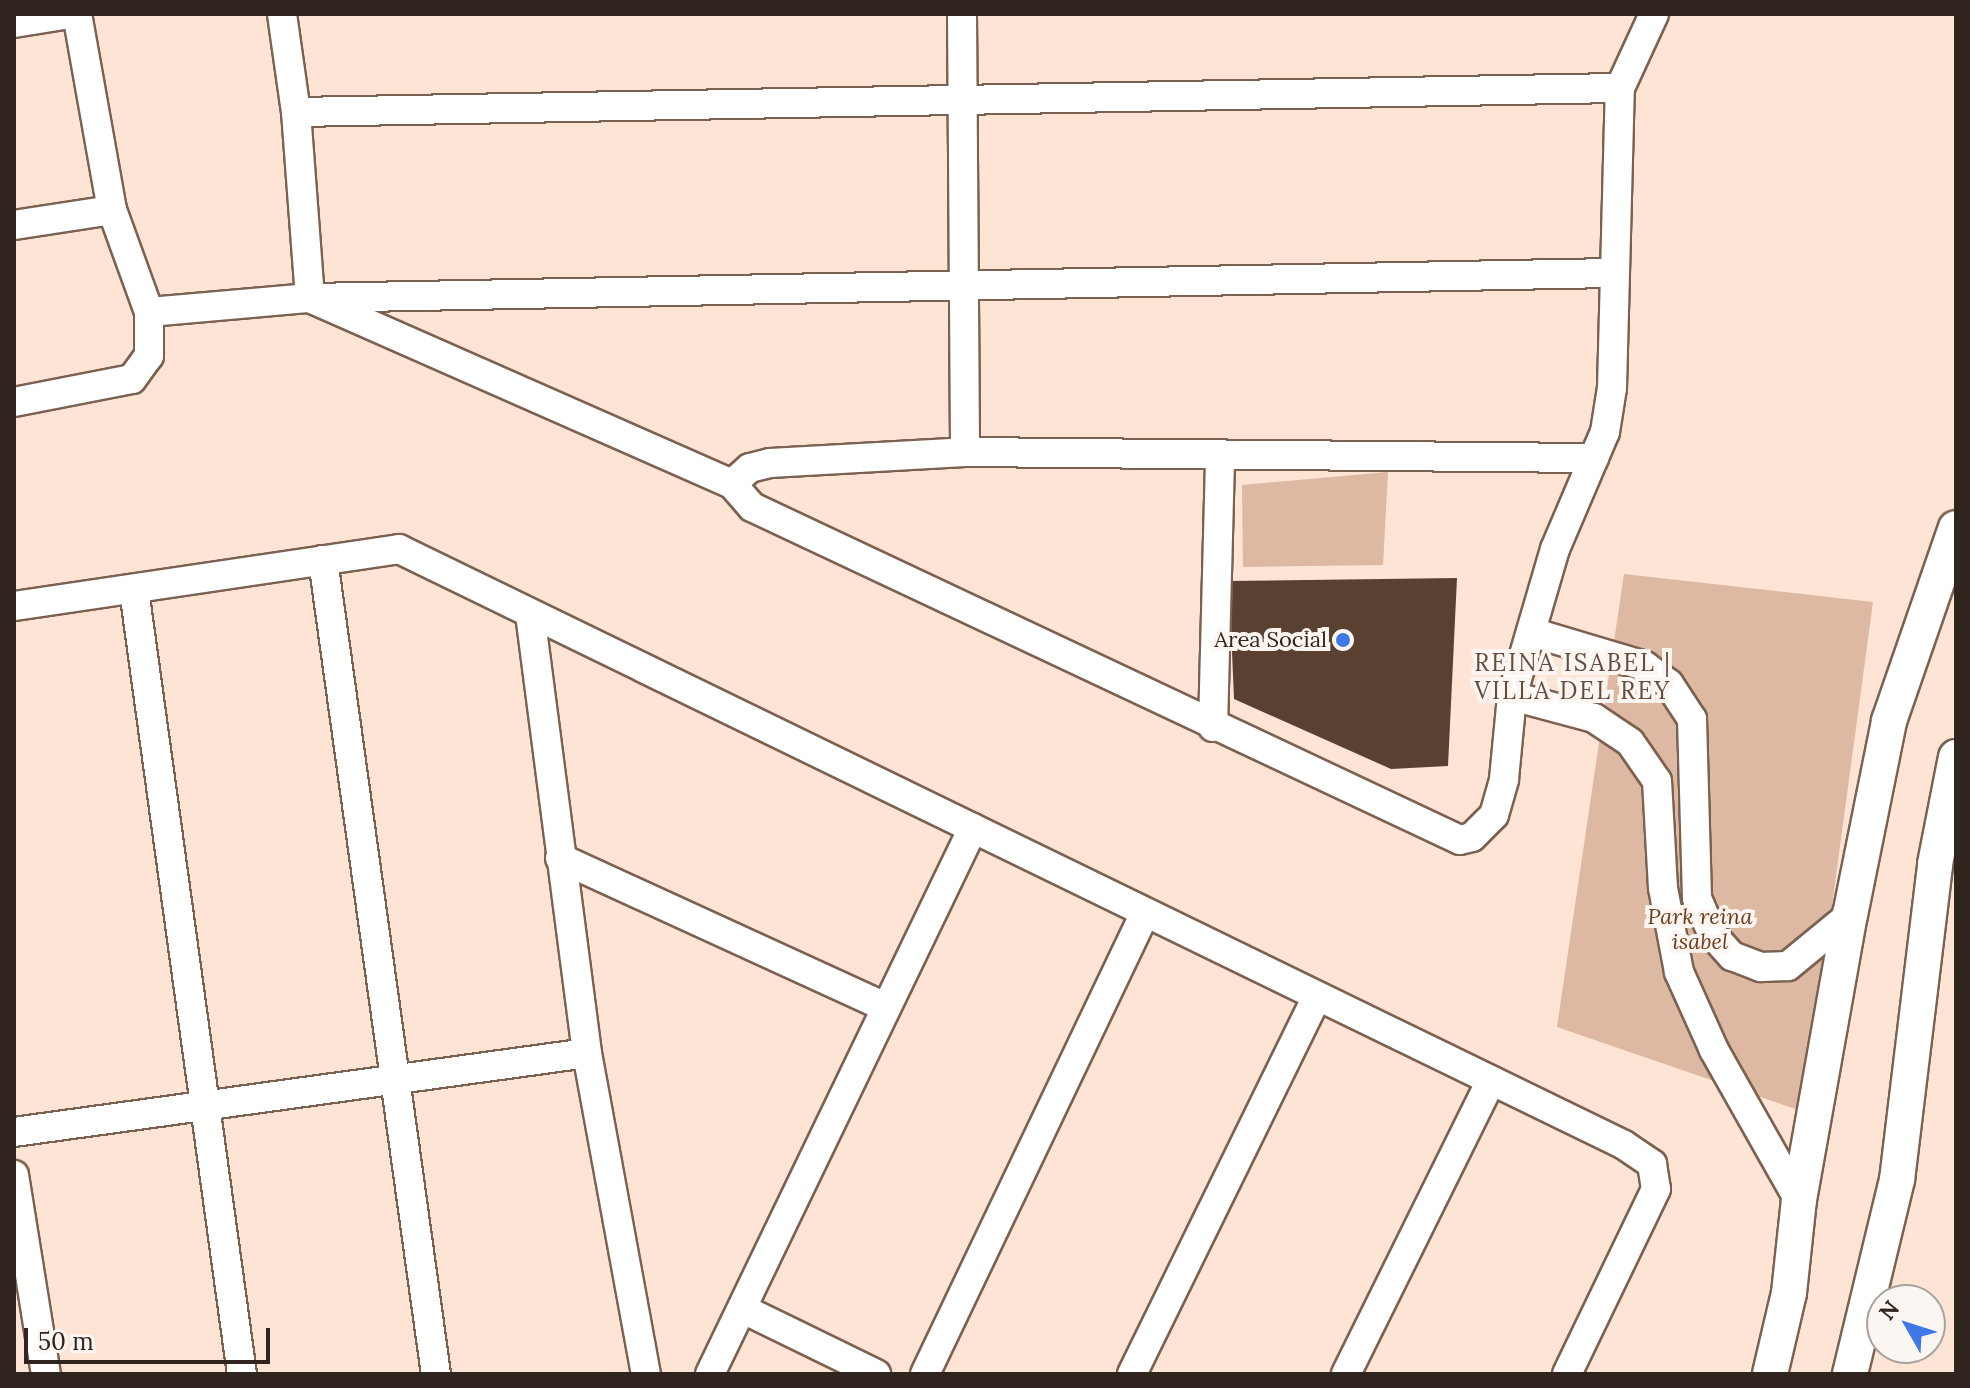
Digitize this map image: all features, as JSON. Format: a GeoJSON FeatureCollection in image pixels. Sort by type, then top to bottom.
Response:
{"type":"FeatureCollection","features":[{"type":"Feature","properties":{"kind":"street"},"geometry":{"type":"LineString","coordinates":[[14,23],[70,14]]}},
{"type":"Feature","properties":{"kind":"street"},"geometry":{"type":"LineString","coordinates":[[14,402],[132,379],[149,356],[149,312],[112,210],[77,14]]}},
{"type":"Feature","properties":{"kind":"street"},"geometry":{"type":"LineString","coordinates":[[282,14],[296,112],[310,298]]}},
{"type":"Feature","properties":{"kind":"street"},"geometry":{"type":"LineString","coordinates":[[962,14],[965,101],[965,452]]}},
{"type":"Feature","properties":{"kind":"street"},"geometry":{"type":"LineString","coordinates":[[310,298],[732,484],[752,507],[1213,727],[1460,840],[1472,837],[1494,815],[1504,779],[1512,696],[1555,549],[1594,458],[1612,388],[1612,273],[1620,88],[1654,14]]}},
{"type":"Feature","properties":{"kind":"street"},"geometry":{"type":"LineString","coordinates":[[296,112],[1620,88]]}},
{"type":"Feature","properties":{"kind":"street"},"geometry":{"type":"LineString","coordinates":[[14,225],[112,210]]}},
{"type":"Feature","properties":{"kind":"street"},"geometry":{"type":"LineString","coordinates":[[149,312],[310,298],[1612,273]]}},
{"type":"Feature","properties":{"kind":"street"},"geometry":{"type":"LineString","coordinates":[[732,484],[750,468],[770,463],[965,452],[1220,457],[1594,458]]}},
{"type":"Feature","properties":{"kind":"street"},"geometry":{"type":"LineString","coordinates":[[1213,727],[1220,457]]}},
{"type":"Feature","properties":{"kind":"street"},"geometry":{"type":"LineString","coordinates":[[1770,1374],[1789,1293],[1799,1200],[1850,915],[1889,721],[1956,528]]}},
{"type":"Feature","properties":{"kind":"street"},"geometry":{"type":"LineString","coordinates":[[14,606],[399,549],[1624,1145],[1652,1164],[1656,1189],[1567,1374]]}},
{"type":"Feature","properties":{"kind":"street"},"geometry":{"type":"LineString","coordinates":[[323,560],[436,1374]]}},
{"type":"Feature","properties":{"kind":"street"},"geometry":{"type":"LineString","coordinates":[[134,590],[242,1374]]}},
{"type":"Feature","properties":{"kind":"street"},"geometry":{"type":"LineString","coordinates":[[530,614],[587,1053],[646,1374]]}},
{"type":"Feature","properties":{"kind":"street"},"geometry":{"type":"LineString","coordinates":[[1531,632],[1645,666],[1669,684],[1692,719],[1697,898],[1712,934],[1732,956],[1761,967],[1788,966],[1850,915]]}},
{"type":"Feature","properties":{"kind":"street"},"geometry":{"type":"LineString","coordinates":[[1512,696],[1594,718],[1630,742],[1657,781],[1663,888],[1679,972],[1714,1050],[1799,1200]]}},
{"type":"Feature","properties":{"kind":"street"},"geometry":{"type":"LineString","coordinates":[[1850,1374],[1897,1180],[1935,864],[1956,757]]}},
{"type":"Feature","properties":{"kind":"street"},"geometry":{"type":"LineString","coordinates":[[710,1374],[745,1310],[973,828]]}},
{"type":"Feature","properties":{"kind":"street"},"geometry":{"type":"LineString","coordinates":[[560,858],[886,1007]]}},
{"type":"Feature","properties":{"kind":"street"},"geometry":{"type":"LineString","coordinates":[[925,1374],[1145,913]]}},
{"type":"Feature","properties":{"kind":"street"},"geometry":{"type":"LineString","coordinates":[[1132,1374],[1317,997]]}},
{"type":"Feature","properties":{"kind":"street"},"geometry":{"type":"LineString","coordinates":[[14,1132],[587,1053]]}},
{"type":"Feature","properties":{"kind":"street"},"geometry":{"type":"LineString","coordinates":[[1346,1374],[1491,1081]]}},
{"type":"Feature","properties":{"kind":"street"},"geometry":{"type":"LineString","coordinates":[[14,1175],[46,1374]]}},
{"type":"Feature","properties":{"kind":"street"},"geometry":{"type":"LineString","coordinates":[[745,1310],[876,1374]]}},
{"type":"Feature","properties":{"kind":"green space"},"geometry":{"type":"Polygon","coordinates":[[[1388,472],[1383,565],[1243,567],[1242,485],[1388,472]]]}},
{"type":"Feature","properties":{"kind":"green space","name":"Park reina isabel"},"geometry":{"type":"Polygon","coordinates":[[[1624,574],[1873,602],[1804,1112],[1557,1027],[1624,574]]]}},
{"type":"Feature","properties":{"kind":"building","name":"Area Social"},"geometry":{"type":"Polygon","coordinates":[[[1457,578],[1448,766],[1391,769],[1234,699],[1229,581],[1457,578]]]}},
{"type":"Feature","properties":{"kind":"place","name":"Area Social"},"geometry":{"type":"Point","coordinates":[1343,640]}},
{"type":"Feature","properties":{"kind":"district","name":"REINA ISABEL | VILLA DEL REY"},"geometry":{"type":"Point","coordinates":[1573,677]}}]}
